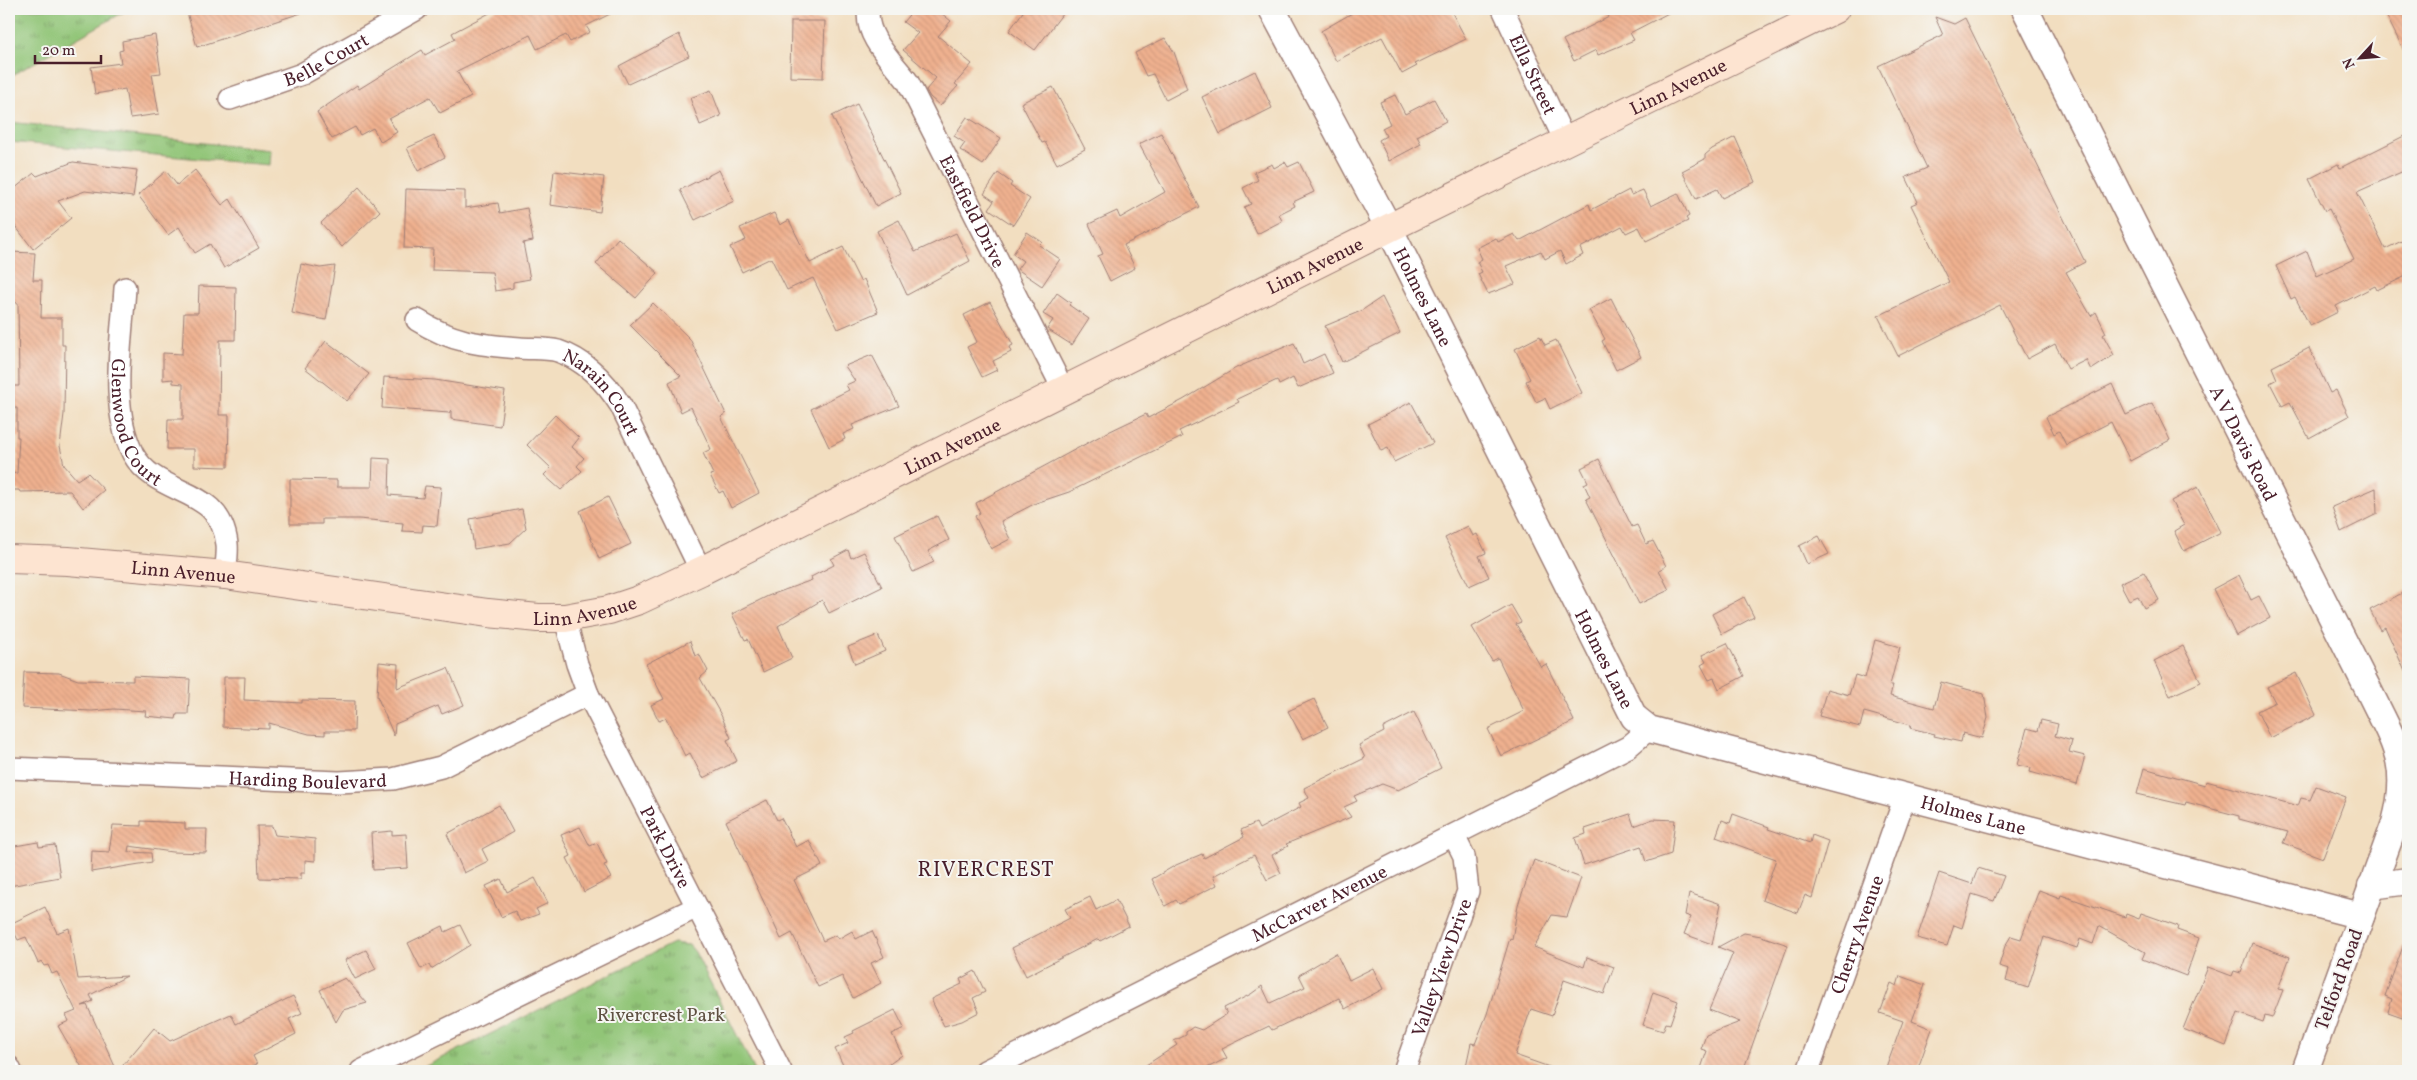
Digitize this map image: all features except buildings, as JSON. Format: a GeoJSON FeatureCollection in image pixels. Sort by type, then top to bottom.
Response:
{"type":"FeatureCollection","features":[{"type":"Feature","properties":{"kind":"main road","name":"Linn Avenue"},"geometry":{"type":"LineString","coordinates":[[9,559],[68,561],[225,575],[506,615],[565,618],[609,610],[639,600],[702,571],[1063,389],[1835,9]]}},
{"type":"Feature","properties":{"kind":"street","name":"Belle Court"},"geometry":{"type":"LineString","coordinates":[[230,99],[302,74],[417,9]]}},
{"type":"Feature","properties":{"kind":"street","name":"Eastfield Drive"},"geometry":{"type":"LineString","coordinates":[[869,9],[867,17],[868,43],[908,82],[1063,389]]}},
{"type":"Feature","properties":{"kind":"street","name":"Holmes Lane"},"geometry":{"type":"LineString","coordinates":[[1272,9],[1389,228],[1634,717],[1649,729],[2361,916]]}},
{"type":"Feature","properties":{"kind":"street","name":"Ella Street"},"geometry":{"type":"LineString","coordinates":[[1503,9],[1565,142]]}},
{"type":"Feature","properties":{"kind":"street","name":"A V Davis Road"},"geometry":{"type":"LineString","coordinates":[[2025,9],[2392,737],[2405,776],[2399,808],[2371,886]]}},
{"type":"Feature","properties":{"kind":"street","name":"Glenwood Court"},"geometry":{"type":"LineString","coordinates":[[125,288],[119,385],[120,412],[124,434],[134,455],[148,474],[164,484],[198,498],[213,508],[222,525],[227,545],[225,575]]}},
{"type":"Feature","properties":{"kind":"street","name":"Narain Court"},"geometry":{"type":"LineString","coordinates":[[417,320],[438,333],[471,344],[557,351],[574,359],[604,380],[621,406],[702,571]]}},
{"type":"Feature","properties":{"kind":"street","name":"Park Drive"},"geometry":{"type":"LineString","coordinates":[[565,618],[577,664],[588,694],[781,1071]]}},
{"type":"Feature","properties":{"kind":"street","name":"Harding Boulevard"},"geometry":{"type":"LineString","coordinates":[[9,768],[339,782],[393,778],[442,767],[588,694]]}},
{"type":"Feature","properties":{"kind":"street","name":"McCarver Avenue"},"geometry":{"type":"LineString","coordinates":[[985,1071],[1628,747],[1649,729]]}},
{"type":"Feature","properties":{"kind":"street","name":"Cherry Avenue"},"geometry":{"type":"LineString","coordinates":[[1808,1071],[1905,797]]}},
{"type":"Feature","properties":{"kind":"street","name":"Valley View Drive"},"geometry":{"type":"LineString","coordinates":[[1404,1071],[1468,891],[1464,856],[1454,836]]}},
{"type":"Feature","properties":{"kind":"street"},"geometry":{"type":"LineString","coordinates":[[2371,886],[2408,882]]}},
{"type":"Feature","properties":{"kind":"street","name":"Telford Road"},"geometry":{"type":"LineString","coordinates":[[2305,1071],[2371,886]]}},
{"type":"Feature","properties":{"kind":"street"},"geometry":{"type":"LineString","coordinates":[[361,1071],[698,907]]}},
{"type":"Feature","properties":{"kind":"green space"},"geometry":{"type":"Polygon","coordinates":[[[9,9],[129,9],[9,77],[9,9]]]}},
{"type":"Feature","properties":{"kind":"green space"},"geometry":{"type":"Polygon","coordinates":[[[9,122],[270,150],[269,165],[9,142],[9,122]]]}},
{"type":"Feature","properties":{"kind":"green space","name":"Rivercrest Park"},"geometry":{"type":"Polygon","coordinates":[[[673,943],[689,945],[695,952],[755,1071],[416,1071],[673,943]]]}},
{"type":"Feature","properties":{"kind":"district","name":"RIVERCREST"},"geometry":{"type":"Point","coordinates":[986,869]}}]}
